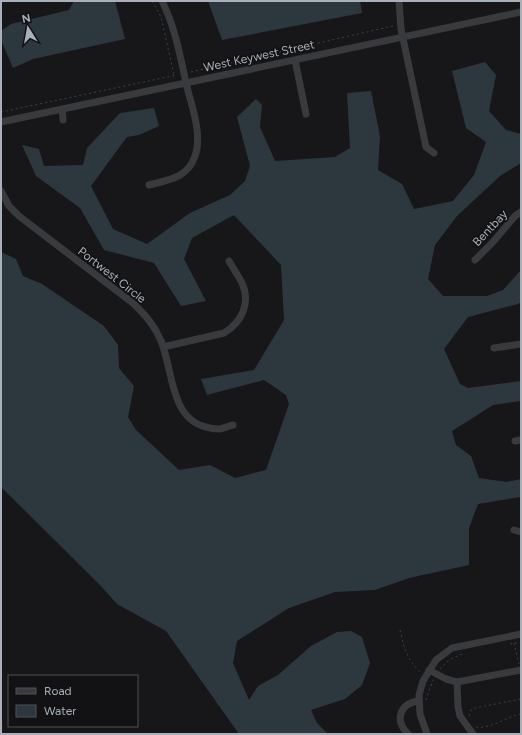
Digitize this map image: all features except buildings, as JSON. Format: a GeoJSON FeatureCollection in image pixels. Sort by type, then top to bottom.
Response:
{"type":"FeatureCollection","features":[{"type":"Feature","properties":{"kind":"street"},"geometry":{"type":"LineString","coordinates":[[149,185],[177,178],[187,169],[195,157],[198,147],[197,133],[176,36],[162,1]]}},
{"type":"Feature","properties":{"kind":"street"},"geometry":{"type":"LineString","coordinates":[[398,1],[403,37],[426,146],[434,153]]}},
{"type":"Feature","properties":{"kind":"street","name":"West Keywest Street"},"geometry":{"type":"LineString","coordinates":[[1,122],[521,12]]}},
{"type":"Feature","properties":{"kind":"street"},"geometry":{"type":"LineString","coordinates":[[295,60],[306,114]]}},
{"type":"Feature","properties":{"kind":"street"},"geometry":{"type":"LineString","coordinates":[[62,109],[64,120]]}},
{"type":"Feature","properties":{"kind":"street","name":"Portwest Circle"},"geometry":{"type":"LineString","coordinates":[[1,191],[9,206],[19,216],[134,304],[150,320],[164,347],[176,398],[182,411],[191,420],[202,426],[217,429],[233,425]]}},
{"type":"Feature","properties":{"kind":"street","name":"Bentbay"},"geometry":{"type":"LineString","coordinates":[[475,260],[493,242],[515,216],[521,212]]}},
{"type":"Feature","properties":{"kind":"street"},"geometry":{"type":"LineString","coordinates":[[164,347],[224,332],[233,327],[241,318],[244,308],[242,284],[229,261]]}},
{"type":"Feature","properties":{"kind":"street"},"geometry":{"type":"LineString","coordinates":[[494,348],[521,344]]}},
{"type":"Feature","properties":{"kind":"street"},"geometry":{"type":"LineString","coordinates":[[427,734],[421,720],[423,681],[436,660],[452,648],[521,635]]}},
{"type":"Feature","properties":{"kind":"street"},"geometry":{"type":"LineString","coordinates":[[429,670],[446,679],[457,682],[521,670]]}},
{"type":"Feature","properties":{"kind":"street"},"geometry":{"type":"LineString","coordinates":[[457,682],[458,707],[460,716],[473,734]]}},
{"type":"Feature","properties":{"kind":"street"},"geometry":{"type":"LineString","coordinates":[[408,734],[401,723],[401,716],[406,705],[411,702],[422,701]]}},
{"type":"Feature","properties":{"kind":"path"},"geometry":{"type":"LineString","coordinates":[[152,1],[161,17],[175,76]]}},
{"type":"Feature","properties":{"kind":"path"},"geometry":{"type":"LineString","coordinates":[[1,112],[175,76],[195,70],[401,25]]}},
{"type":"Feature","properties":{"kind":"path"},"geometry":{"type":"LineString","coordinates":[[400,630],[410,661],[422,674]]}},
{"type":"Feature","properties":{"kind":"path"},"geometry":{"type":"LineString","coordinates":[[507,644],[521,642]]}},
{"type":"Feature","properties":{"kind":"path"},"geometry":{"type":"LineString","coordinates":[[514,643],[521,670]]}},
{"type":"Feature","properties":{"kind":"path"},"geometry":{"type":"LineString","coordinates":[[422,701],[436,674],[449,660],[467,652]]}},
{"type":"Feature","properties":{"kind":"path"},"geometry":{"type":"LineString","coordinates":[[468,718],[471,710],[475,708],[521,699]]}},
{"type":"Feature","properties":{"kind":"path"},"geometry":{"type":"LineString","coordinates":[[472,726],[481,728],[510,716],[521,714]]}},
{"type":"Feature","properties":{"kind":"water"},"geometry":{"type":"Polygon","coordinates":[[[74,1],[115,1],[125,39],[33,59],[13,68],[1,40],[1,31],[11,24],[69,10],[74,1]]]}},
{"type":"Feature","properties":{"kind":"water"},"geometry":{"type":"Polygon","coordinates":[[[208,1],[360,1],[362,13],[222,40],[208,1]]]}},
{"type":"Feature","properties":{"kind":"water"},"geometry":{"type":"Polygon","coordinates":[[[485,62],[496,75],[489,111],[506,130],[521,134],[521,163],[500,176],[457,216],[435,245],[428,279],[443,296],[487,296],[503,290],[521,270],[521,302],[468,317],[444,349],[460,384],[468,388],[521,381],[521,401],[493,405],[452,431],[456,445],[471,456],[479,478],[507,482],[521,479],[521,497],[478,504],[469,528],[469,565],[409,578],[375,590],[335,592],[289,608],[237,641],[233,663],[249,700],[258,686],[278,675],[311,646],[337,632],[351,631],[362,637],[370,663],[362,685],[345,699],[311,710],[317,723],[328,734],[239,734],[166,631],[117,604],[99,584],[1,487],[1,252],[16,259],[23,276],[42,284],[104,326],[118,345],[119,368],[134,386],[128,417],[136,430],[179,470],[210,465],[235,478],[266,470],[289,404],[286,395],[264,380],[207,395],[201,379],[254,370],[284,320],[281,265],[234,215],[192,238],[184,259],[206,301],[181,306],[154,263],[104,250],[80,208],[36,176],[22,145],[39,149],[44,166],[83,165],[87,148],[120,113],[154,108],[159,126],[139,135],[127,137],[91,186],[113,229],[147,244],[190,213],[230,195],[245,181],[250,166],[237,117],[256,99],[262,105],[260,127],[275,161],[335,157],[350,148],[347,93],[371,91],[380,136],[378,170],[402,184],[414,209],[453,201],[474,175],[486,142],[466,128],[452,71],[485,62]]]}}]}
